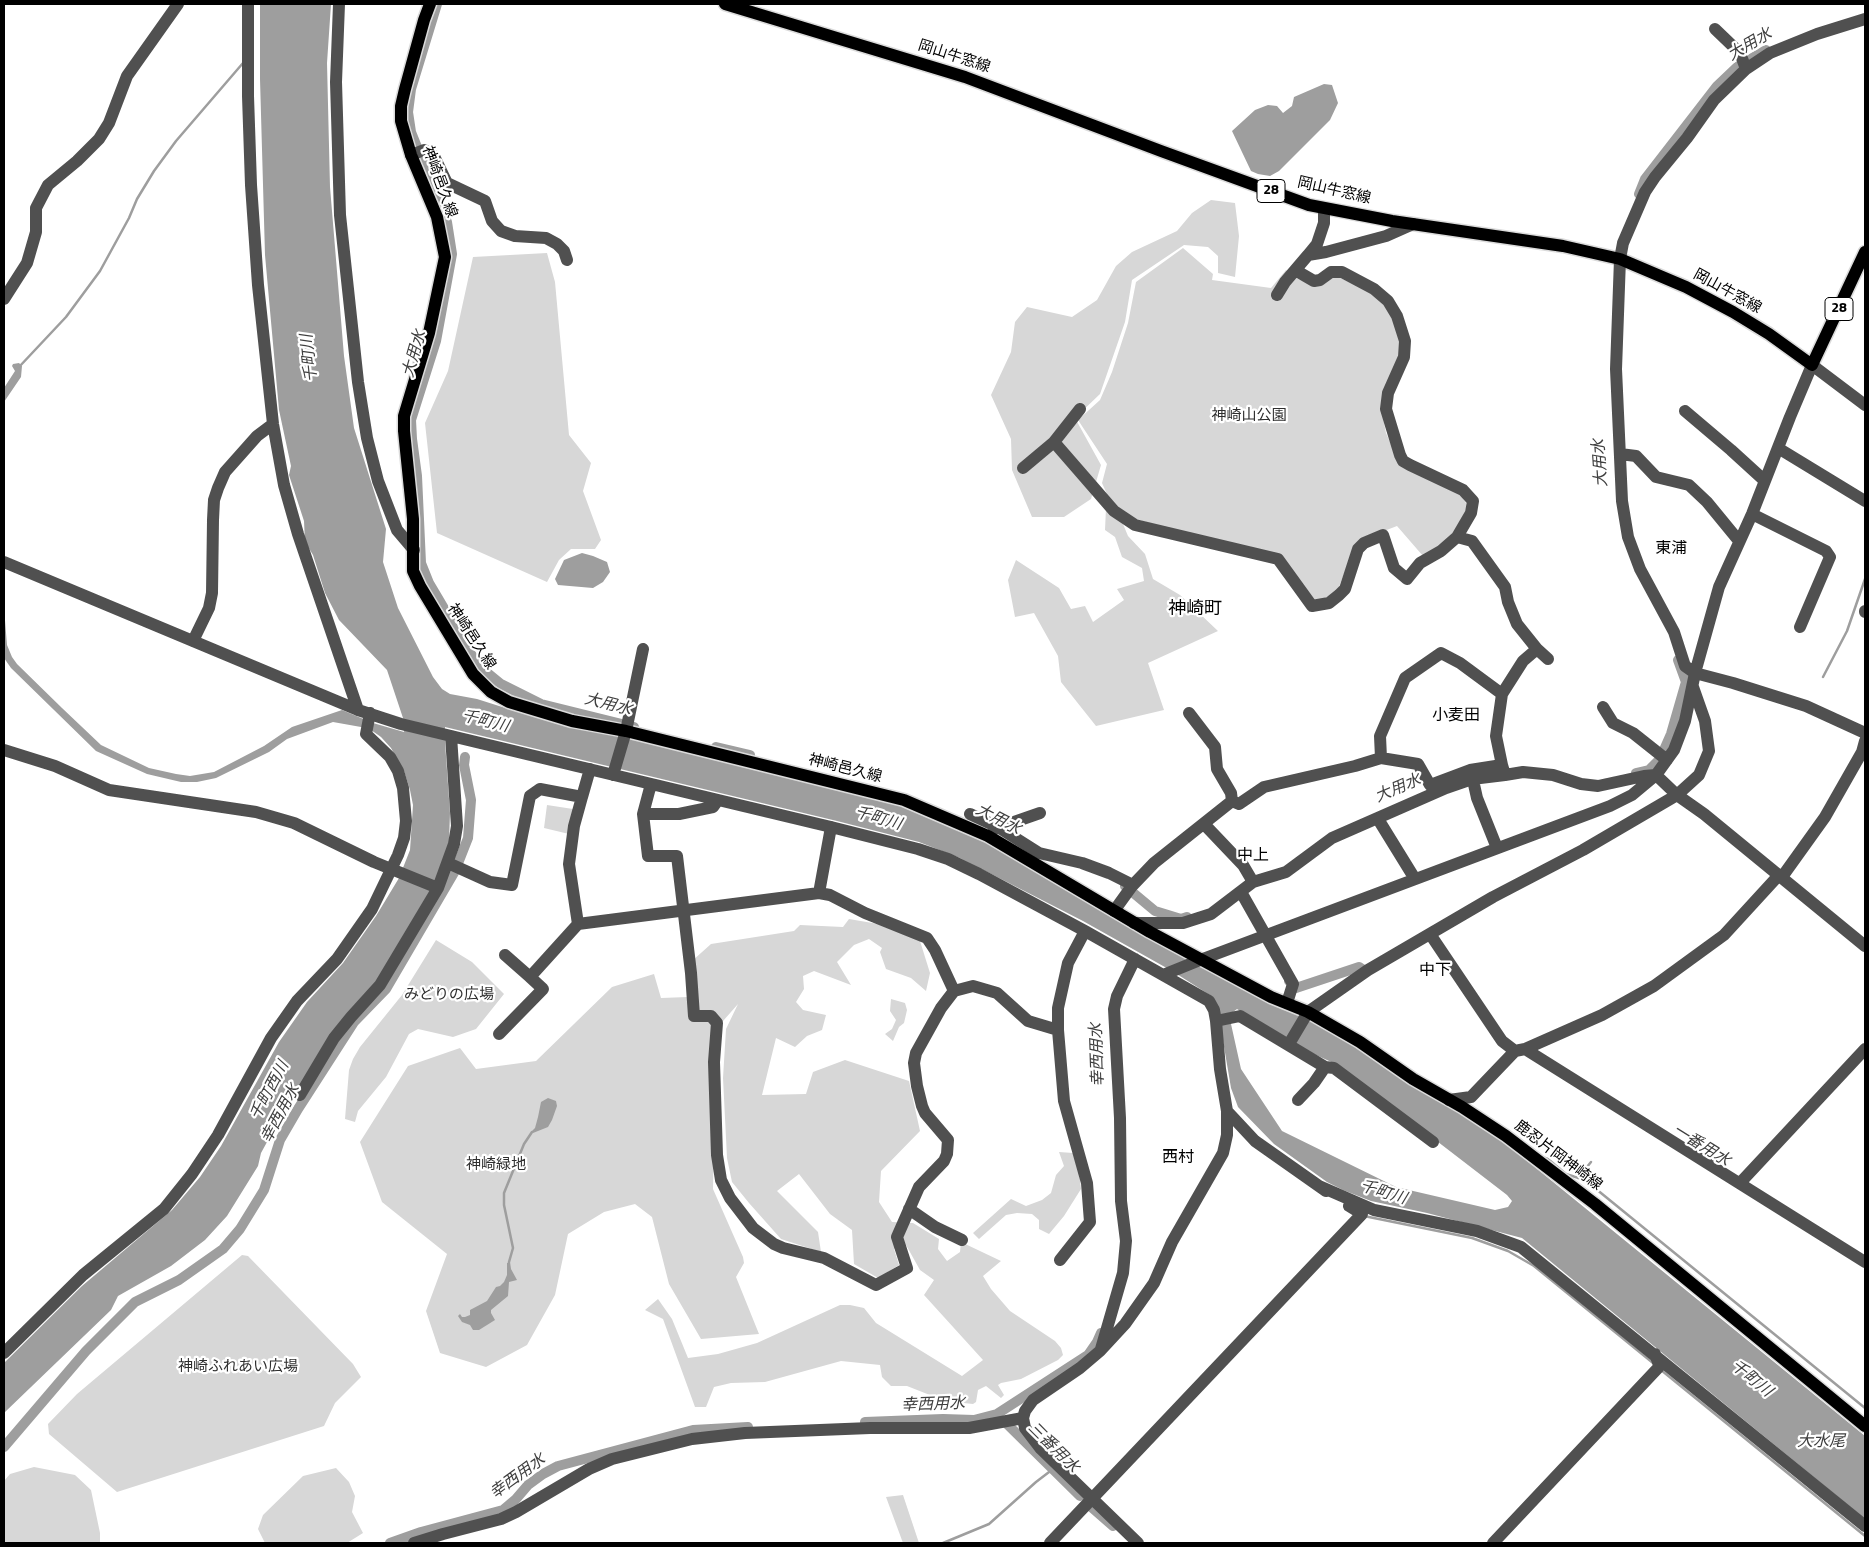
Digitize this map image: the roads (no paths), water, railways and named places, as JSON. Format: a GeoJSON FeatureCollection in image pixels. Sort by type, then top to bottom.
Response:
{"type":"FeatureCollection","features":[{"type":"Feature","properties":{"kind":"main road","name":"神崎邑久線"},"geometry":{"type":"LineString","coordinates":[[430,4],[419,37],[401,106],[402,121],[411,155],[437,217],[445,257],[429,333],[404,416],[404,431],[413,520],[413,571],[420,586],[473,674],[491,692],[509,702],[572,721],[626,729],[904,800],[993,831],[1114,911],[1197,961]]}},
{"type":"Feature","properties":{"kind":"main road","name":"岡山牛窓線"},"geometry":{"type":"LineString","coordinates":[[725,4],[965,77],[1161,152],[1324,209],[1562,246],[1620,259],[1686,287],[1733,312],[1770,334],[1812,365]]}},
{"type":"Feature","properties":{"kind":"main road","name":"28"},"geometry":{"type":"LineString","coordinates":[[1812,365],[1865,252]]}},
{"type":"Feature","properties":{"kind":"main road","name":"鹿忍片岡神崎線"},"geometry":{"type":"LineString","coordinates":[[1197,961],[1286,1003],[1360,1042],[1413,1079],[1506,1136],[1594,1204],[1865,1426]]}},
{"type":"Feature","properties":{"kind":"street"},"geometry":{"type":"LineString","coordinates":[[4,299],[27,263],[36,232],[36,208],[48,185],[77,161],[99,139],[109,123],[127,76],[178,4]]}},
{"type":"Feature","properties":{"kind":"street"},"geometry":{"type":"LineString","coordinates":[[4,1353],[83,1275],[164,1209],[192,1174],[218,1135],[271,1038],[296,1002],[337,959],[372,909],[392,870],[404,838],[406,821],[403,788],[398,771],[390,757],[366,734],[365,718],[298,534],[284,485],[272,424],[258,285],[251,185],[248,96],[248,4]]}},
{"type":"Feature","properties":{"kind":"street"},"geometry":{"type":"LineString","coordinates":[[339,4],[336,82],[340,215],[358,382],[367,438],[378,481],[397,530],[414,550]]}},
{"type":"Feature","properties":{"kind":"street"},"geometry":{"type":"LineString","coordinates":[[1865,19],[1817,34],[1744,64],[1714,100],[1687,138],[1654,177],[1645,192],[1623,243],[1620,259],[1616,369],[1622,501],[1628,536],[1640,569],[1674,632],[1685,666],[1695,673],[1806,706],[1865,733]]}},
{"type":"Feature","properties":{"kind":"street"},"geometry":{"type":"LineString","coordinates":[[1715,29],[1735,46],[1744,64]]}},
{"type":"Feature","properties":{"kind":"street"},"geometry":{"type":"LineString","coordinates":[[411,155],[424,150],[434,156],[447,183],[485,201],[492,221],[502,231],[515,236],[546,238],[557,244],[564,251],[567,260]]}},
{"type":"Feature","properties":{"kind":"street"},"geometry":{"type":"LineString","coordinates":[[1277,296],[1295,270],[1317,244],[1324,223],[1324,209]]}},
{"type":"Feature","properties":{"kind":"street"},"geometry":{"type":"LineString","coordinates":[[1308,255],[1386,236],[1413,224]]}},
{"type":"Feature","properties":{"kind":"street"},"geometry":{"type":"LineString","coordinates":[[1054,442],[1114,511],[1135,525],[1278,559],[1312,606],[1329,603],[1345,589],[1358,549],[1364,543],[1384,534],[1394,568],[1407,579],[1420,562],[1440,551],[1457,537],[1471,513],[1473,501],[1463,490],[1403,461],[1386,409],[1388,393],[1404,357],[1405,341],[1397,316],[1388,301],[1374,289],[1342,272],[1331,272],[1320,280],[1314,281],[1295,270]]}},
{"type":"Feature","properties":{"kind":"street"},"geometry":{"type":"LineString","coordinates":[[1168,973],[1610,806],[1632,795],[1656,775],[1663,756],[1674,750],[1685,721],[1695,673],[1719,587],[1752,514],[1812,365],[1865,405]]}},
{"type":"Feature","properties":{"kind":"street"},"geometry":{"type":"LineString","coordinates":[[1023,468],[1054,442],[1080,409]]}},
{"type":"Feature","properties":{"kind":"street"},"geometry":{"type":"LineString","coordinates":[[1685,411],[1765,481]]}},
{"type":"Feature","properties":{"kind":"street"},"geometry":{"type":"LineString","coordinates":[[193,641],[209,608],[212,593],[212,520],[214,500],[218,488],[225,472],[257,436],[272,424]]}},
{"type":"Feature","properties":{"kind":"street"},"geometry":{"type":"LineString","coordinates":[[1778,448],[1865,501]]}},
{"type":"Feature","properties":{"kind":"street"},"geometry":{"type":"LineString","coordinates":[[1620,454],[1636,456],[1656,477],[1689,485],[1707,502],[1739,541]]}},
{"type":"Feature","properties":{"kind":"street"},"geometry":{"type":"LineString","coordinates":[[1752,514],[1826,550],[1830,557],[1800,627]]}},
{"type":"Feature","properties":{"kind":"street"},"geometry":{"type":"LineString","coordinates":[[1457,537],[1472,541],[1504,587],[1517,624],[1537,649],[1548,659]]}},
{"type":"Feature","properties":{"kind":"street"},"geometry":{"type":"LineString","coordinates":[[6,563],[193,641],[365,718],[401,724],[614,773],[651,784],[918,849],[948,859],[1135,959],[1168,973],[1209,1001],[1222,1020],[1220,1069],[1227,1111],[1225,1145],[1217,1166],[1172,1242],[1154,1283],[1125,1324],[1100,1351],[1080,1368],[1040,1394],[1029,1405],[1023,1418],[1025,1428],[1034,1441],[1138,1543]]}},
{"type":"Feature","properties":{"kind":"street"},"geometry":{"type":"LineString","coordinates":[[614,773],[626,729],[643,649]]}},
{"type":"Feature","properties":{"kind":"street"},"geometry":{"type":"LineString","coordinates":[[1503,770],[1496,736],[1502,694],[1523,662],[1537,649]]}},
{"type":"Feature","properties":{"kind":"street"},"geometry":{"type":"LineString","coordinates":[[1381,758],[1380,736],[1406,678],[1441,653],[1460,663],[1502,694]]}},
{"type":"Feature","properties":{"kind":"street"},"geometry":{"type":"LineString","coordinates":[[1290,1043],[1306,1014],[1368,970],[1432,936],[1493,898],[1632,823],[1677,795],[1699,775],[1709,751],[1705,721],[1692,687]]}},
{"type":"Feature","properties":{"kind":"street"},"geometry":{"type":"LineString","coordinates":[[1603,707],[1613,723],[1633,733],[1663,756]]}},
{"type":"Feature","properties":{"kind":"street"},"geometry":{"type":"LineString","coordinates":[[1189,714],[1215,747],[1217,769],[1231,793],[1232,801]]}},
{"type":"Feature","properties":{"kind":"street"},"geometry":{"type":"LineString","coordinates":[[300,1095],[334,1038],[380,985],[437,888],[454,866],[454,844],[457,826],[448,736]]}},
{"type":"Feature","properties":{"kind":"street"},"geometry":{"type":"LineString","coordinates":[[1449,1100],[1471,1097],[1520,1050],[1602,1015],[1654,986],[1724,935],[1782,875],[1825,817],[1862,752],[1865,741]]}},
{"type":"Feature","properties":{"kind":"street"},"geometry":{"type":"LineString","coordinates":[[4,750],[55,766],[109,790],[256,812],[294,823],[392,870],[437,888]]}},
{"type":"Feature","properties":{"kind":"street"},"geometry":{"type":"LineString","coordinates":[[1232,801],[1239,804],[1264,787],[1381,758],[1418,764],[1432,790]]}},
{"type":"Feature","properties":{"kind":"street"},"geometry":{"type":"LineString","coordinates":[[578,924],[569,864],[574,826],[590,769]]}},
{"type":"Feature","properties":{"kind":"street"},"geometry":{"type":"LineString","coordinates":[[1134,923],[1183,923],[1211,914],[1241,892],[1252,880],[1286,872],[1332,838],[1378,819],[1432,790],[1471,775],[1503,770],[1553,775],[1581,784],[1598,786],[1656,775],[1677,795],[1782,875],[1865,946]]}},
{"type":"Feature","properties":{"kind":"street"},"geometry":{"type":"LineString","coordinates":[[1471,775],[1477,798],[1497,848]]}},
{"type":"Feature","properties":{"kind":"street"},"geometry":{"type":"LineString","coordinates":[[651,784],[644,814],[648,856],[677,856],[694,1000],[694,1016],[711,1016],[717,1023],[714,1062],[717,1155],[721,1180],[730,1198],[753,1228],[774,1244],[824,1258],[876,1285],[907,1268],[897,1238],[919,1187],[944,1161],[947,1154],[948,1140],[925,1113],[922,1106],[914,1063],[916,1053],[941,1008],[954,991],[973,986],[997,993],[1028,1021],[1058,1030]]}},
{"type":"Feature","properties":{"kind":"street"},"geometry":{"type":"LineString","coordinates":[[454,866],[490,882],[512,885],[530,796],[540,789],[582,797]]}},
{"type":"Feature","properties":{"kind":"street"},"geometry":{"type":"LineString","coordinates":[[644,814],[679,814],[713,807],[718,800]]}},
{"type":"Feature","properties":{"kind":"street"},"geometry":{"type":"LineString","coordinates":[[1114,911],[1132,886],[1154,863],[1232,801]]}},
{"type":"Feature","properties":{"kind":"street"},"geometry":{"type":"LineString","coordinates":[[993,831],[1040,813]]}},
{"type":"Feature","properties":{"kind":"street"},"geometry":{"type":"LineString","coordinates":[[970,814],[993,831],[1039,853],[1082,863],[1109,873],[1132,886]]}},
{"type":"Feature","properties":{"kind":"street"},"geometry":{"type":"LineString","coordinates":[[1378,819],[1415,879]]}},
{"type":"Feature","properties":{"kind":"street"},"geometry":{"type":"LineString","coordinates":[[1204,824],[1243,865],[1252,880]]}},
{"type":"Feature","properties":{"kind":"street"},"geometry":{"type":"LineString","coordinates":[[819,893],[831,828]]}},
{"type":"Feature","properties":{"kind":"street"},"geometry":{"type":"LineString","coordinates":[[1241,892],[1293,986],[1286,1003]]}},
{"type":"Feature","properties":{"kind":"street"},"geometry":{"type":"LineString","coordinates":[[530,977],[578,924],[819,893],[830,895],[865,913],[928,938],[954,991]]}},
{"type":"Feature","properties":{"kind":"street"},"geometry":{"type":"LineString","coordinates":[[1060,1260],[1090,1222],[1087,1183],[1065,1107],[1058,1030],[1058,1008],[1068,963],[1085,931]]}},
{"type":"Feature","properties":{"kind":"street"},"geometry":{"type":"LineString","coordinates":[[1432,936],[1502,1042],[1520,1050],[1740,1183],[1865,1262]]}},
{"type":"Feature","properties":{"kind":"street"},"geometry":{"type":"LineString","coordinates":[[499,1034],[543,989],[505,955]]}},
{"type":"Feature","properties":{"kind":"street"},"geometry":{"type":"LineString","coordinates":[[1100,1351],[1123,1273],[1126,1240],[1121,1200],[1120,1118],[1114,1009],[1117,996],[1135,959]]}},
{"type":"Feature","properties":{"kind":"street"},"geometry":{"type":"LineString","coordinates":[[1222,1020],[1240,1016],[1290,1043],[1325,1067],[1334,1068],[1433,1142]]}},
{"type":"Feature","properties":{"kind":"street"},"geometry":{"type":"LineString","coordinates":[[1740,1183],[1865,1049]]}},
{"type":"Feature","properties":{"kind":"street"},"geometry":{"type":"LineString","coordinates":[[1298,1100],[1314,1083],[1325,1067]]}},
{"type":"Feature","properties":{"kind":"street"},"geometry":{"type":"LineString","coordinates":[[1050,1543],[1362,1214],[1255,1141],[1227,1111]]}},
{"type":"Feature","properties":{"kind":"street"},"geometry":{"type":"LineString","coordinates":[[1319,1186],[1374,1210],[1477,1232],[1521,1247],[1657,1362],[1865,1526]]}},
{"type":"Feature","properties":{"kind":"street"},"geometry":{"type":"LineString","coordinates":[[909,1209],[935,1227],[962,1240]]}},
{"type":"Feature","properties":{"kind":"street"},"geometry":{"type":"LineString","coordinates":[[1494,1543],[1657,1362]]}},
{"type":"Feature","properties":{"kind":"street"},"geometry":{"type":"LineString","coordinates":[[421,1542],[509,1516],[589,1469],[612,1459],[699,1438],[745,1433],[870,1428],[969,1428],[1023,1418]]}},
{"type":"Feature","properties":{"kind":"water"},"geometry":{"type":"Polygon","coordinates":[[[260,4],[331,4],[327,63],[330,187],[344,356],[354,428],[386,529],[383,562],[398,608],[433,677],[442,689],[450,694],[477,699],[518,712],[898,802],[980,838],[1321,1023],[1504,1142],[1865,1436],[1865,1519],[1522,1238],[1427,1213],[1371,1201],[1327,1182],[1274,1144],[1238,1107],[1231,1088],[1219,1017],[1213,997],[1172,971],[1083,921],[960,858],[919,842],[445,727],[450,813],[449,842],[439,879],[375,985],[297,1092],[285,1116],[278,1122],[261,1153],[258,1166],[227,1216],[205,1240],[171,1266],[118,1296],[111,1310],[4,1413],[4,1363],[82,1286],[172,1210],[200,1177],[221,1146],[279,1042],[307,1002],[343,963],[376,916],[399,878],[410,850],[413,805],[404,771],[391,748],[371,730],[333,722],[287,739],[269,752],[216,778],[197,782],[181,782],[147,774],[96,751],[11,668],[4,658],[4,608],[7,645],[12,657],[62,708],[101,745],[149,768],[176,774],[190,776],[214,772],[264,746],[292,727],[342,710],[373,723],[404,732],[403,718],[387,670],[339,620],[325,593],[313,555],[305,542],[304,521],[289,475],[291,466],[279,410],[265,255],[260,4]],[[1237,1009],[1229,1015],[1241,1069],[1282,1131],[1396,1187],[1495,1210],[1508,1207],[1512,1201],[1507,1195],[1338,1065],[1305,1050],[1237,1009]]]}},
{"type":"Feature","properties":{"kind":"water"},"geometry":{"type":"Polygon","coordinates":[[[1324,84],[1332,85],[1338,103],[1330,120],[1279,171],[1270,176],[1251,171],[1232,131],[1255,110],[1268,105],[1277,106],[1283,113],[1292,106],[1294,97],[1324,84]]]}},
{"type":"Feature","properties":{"kind":"water"},"geometry":{"type":"Polygon","coordinates":[[[19,363],[22,366],[21,377],[4,402],[4,388],[15,371],[12,366],[19,363]]]}},
{"type":"Feature","properties":{"kind":"water"},"geometry":{"type":"Polygon","coordinates":[[[582,553],[607,562],[610,572],[603,582],[593,588],[558,585],[555,579],[564,560],[582,553]]]}},
{"type":"Feature","properties":{"kind":"water"},"geometry":{"type":"Polygon","coordinates":[[[548,1098],[556,1101],[557,1106],[552,1120],[548,1127],[533,1133],[531,1132],[535,1128],[541,1102],[548,1098]]]}},
{"type":"Feature","properties":{"kind":"water"},"geometry":{"type":"Polygon","coordinates":[[[510,1262],[511,1269],[517,1280],[509,1282],[508,1296],[491,1310],[495,1320],[479,1330],[473,1330],[470,1325],[462,1322],[458,1316],[460,1314],[462,1317],[470,1315],[470,1310],[487,1301],[496,1287],[504,1282],[507,1275],[507,1263],[510,1262]]]}},
{"type":"Feature","properties":{"kind":"waterway","name":"大用水"},"geometry":{"type":"LineString","coordinates":[[437,4],[411,89],[408,112],[411,132],[447,222],[452,254],[436,341],[411,420],[417,476],[421,563],[429,583],[471,654],[479,666],[501,684],[541,704],[634,727]]}},
{"type":"Feature","properties":{"kind":"waterway","name":"大用水"},"geometry":{"type":"LineString","coordinates":[[1639,194],[1645,179],[1717,86],[1737,67],[1766,50]]}},
{"type":"Feature","properties":{"kind":"waterway"},"geometry":{"type":"LineString","coordinates":[[19,367],[66,317],[100,271],[129,218],[137,199],[154,171],[176,141],[243,63]]}},
{"type":"Feature","properties":{"kind":"waterway"},"geometry":{"type":"LineString","coordinates":[[1823,677],[1847,631],[1865,579]]}},
{"type":"Feature","properties":{"kind":"waterway","name":"大用水"},"geometry":{"type":"LineString","coordinates":[[1636,773],[1649,770],[1660,759],[1671,734],[1686,682],[1678,660]]}},
{"type":"Feature","properties":{"kind":"waterway","name":"大用水"},"geometry":{"type":"LineString","coordinates":[[716,747],[750,755]]}},
{"type":"Feature","properties":{"kind":"waterway","name":"幸西用水"},"geometry":{"type":"LineString","coordinates":[[4,1447],[86,1351],[135,1302],[179,1280],[223,1249],[240,1229],[264,1190],[280,1140],[298,1109],[354,1022],[386,989],[455,871],[468,838],[471,800],[464,765],[465,757]]}},
{"type":"Feature","properties":{"kind":"waterway","name":"大用水"},"geometry":{"type":"LineString","coordinates":[[1125,886],[1155,911],[1181,919],[1187,917]]}},
{"type":"Feature","properties":{"kind":"waterway"},"geometry":{"type":"LineString","coordinates":[[1289,981],[1296,988],[1359,967],[1365,971]]}},
{"type":"Feature","properties":{"kind":"waterway"},"geometry":{"type":"LineString","coordinates":[[509,1262],[513,1248],[504,1205],[504,1193],[524,1144],[532,1132]]}},
{"type":"Feature","properties":{"kind":"waterway"},"geometry":{"type":"LineString","coordinates":[[1542,1157],[1548,1159],[1566,1174],[1585,1180],[1865,1408]]}},
{"type":"Feature","properties":{"kind":"waterway"},"geometry":{"type":"LineString","coordinates":[[1578,1178],[1591,1162]]}},
{"type":"Feature","properties":{"kind":"waterway"},"geometry":{"type":"LineString","coordinates":[[1364,1216],[1472,1238],[1508,1251],[1534,1266],[1653,1363]]}},
{"type":"Feature","properties":{"kind":"waterway","name":"幸西用水"},"geometry":{"type":"LineString","coordinates":[[865,1422],[943,1419],[974,1420],[997,1414],[1088,1355],[1101,1333]]}},
{"type":"Feature","properties":{"kind":"waterway"},"geometry":{"type":"LineString","coordinates":[[1661,1370],[1865,1536]]}},
{"type":"Feature","properties":{"kind":"waterway","name":"三番用水"},"geometry":{"type":"LineString","coordinates":[[1005,1422],[1080,1496]]}},
{"type":"Feature","properties":{"kind":"waterway","name":"幸西用水"},"geometry":{"type":"LineString","coordinates":[[390,1543],[421,1532],[503,1510],[528,1485],[558,1466],[693,1430],[748,1427]]}},
{"type":"Feature","properties":{"kind":"waterway"},"geometry":{"type":"LineString","coordinates":[[943,1543],[989,1524],[1053,1469]]}},
{"type":"Feature","properties":{"kind":"waterway","name":"三番用水"},"geometry":{"type":"LineString","coordinates":[[1089,1505],[1113,1526]]}},
{"type":"Feature","properties":{"kind":"district","name":"東浦"},"geometry":{"type":"Point","coordinates":[1671,549]}},
{"type":"Feature","properties":{"kind":"district","name":"神崎町"},"geometry":{"type":"Point","coordinates":[1195,610]}},
{"type":"Feature","properties":{"kind":"district","name":"小麦田"},"geometry":{"type":"Point","coordinates":[1456,716]}},
{"type":"Feature","properties":{"kind":"district","name":"中上"},"geometry":{"type":"Point","coordinates":[1253,856]}},
{"type":"Feature","properties":{"kind":"district","name":"中下"},"geometry":{"type":"Point","coordinates":[1435,971]}},
{"type":"Feature","properties":{"kind":"district","name":"西村"},"geometry":{"type":"Point","coordinates":[1178,1158]}},
{"type":"Feature","properties":{"kind":"water label","name":"千町川"},"geometry":{"type":"Point","coordinates":[310,358]}},
{"type":"Feature","properties":{"kind":"water label","name":"千町川"},"geometry":{"type":"Point","coordinates":[485,722]}},
{"type":"Feature","properties":{"kind":"water label","name":"千町川"},"geometry":{"type":"Point","coordinates":[878,819]}},
{"type":"Feature","properties":{"kind":"water label","name":"千町西川"},"geometry":{"type":"Point","coordinates":[270,1091]}},
{"type":"Feature","properties":{"kind":"water label","name":"一番用水"},"geometry":{"type":"Point","coordinates":[1701,1146]}},
{"type":"Feature","properties":{"kind":"water label","name":"千町川"},"geometry":{"type":"Point","coordinates":[1383,1193]}},
{"type":"Feature","properties":{"kind":"water label","name":"千町川"},"geometry":{"type":"Point","coordinates":[1751,1379]}},
{"type":"Feature","properties":{"kind":"water label","name":"大水尾"},"geometry":{"type":"Point","coordinates":[1821,1442]}},
{"type":"Feature","properties":{"kind":"park label","name":"神崎山公園"},"geometry":{"type":"Point","coordinates":[1249,416]}},
{"type":"Feature","properties":{"kind":"park label","name":"みどりの広場"},"geometry":{"type":"Point","coordinates":[449,995]}},
{"type":"Feature","properties":{"kind":"park label","name":"神崎緑地"},"geometry":{"type":"Point","coordinates":[496,1165]}},
{"type":"Feature","properties":{"kind":"park label","name":"神崎ふれあい広場"},"geometry":{"type":"Point","coordinates":[238,1367]}}]}
